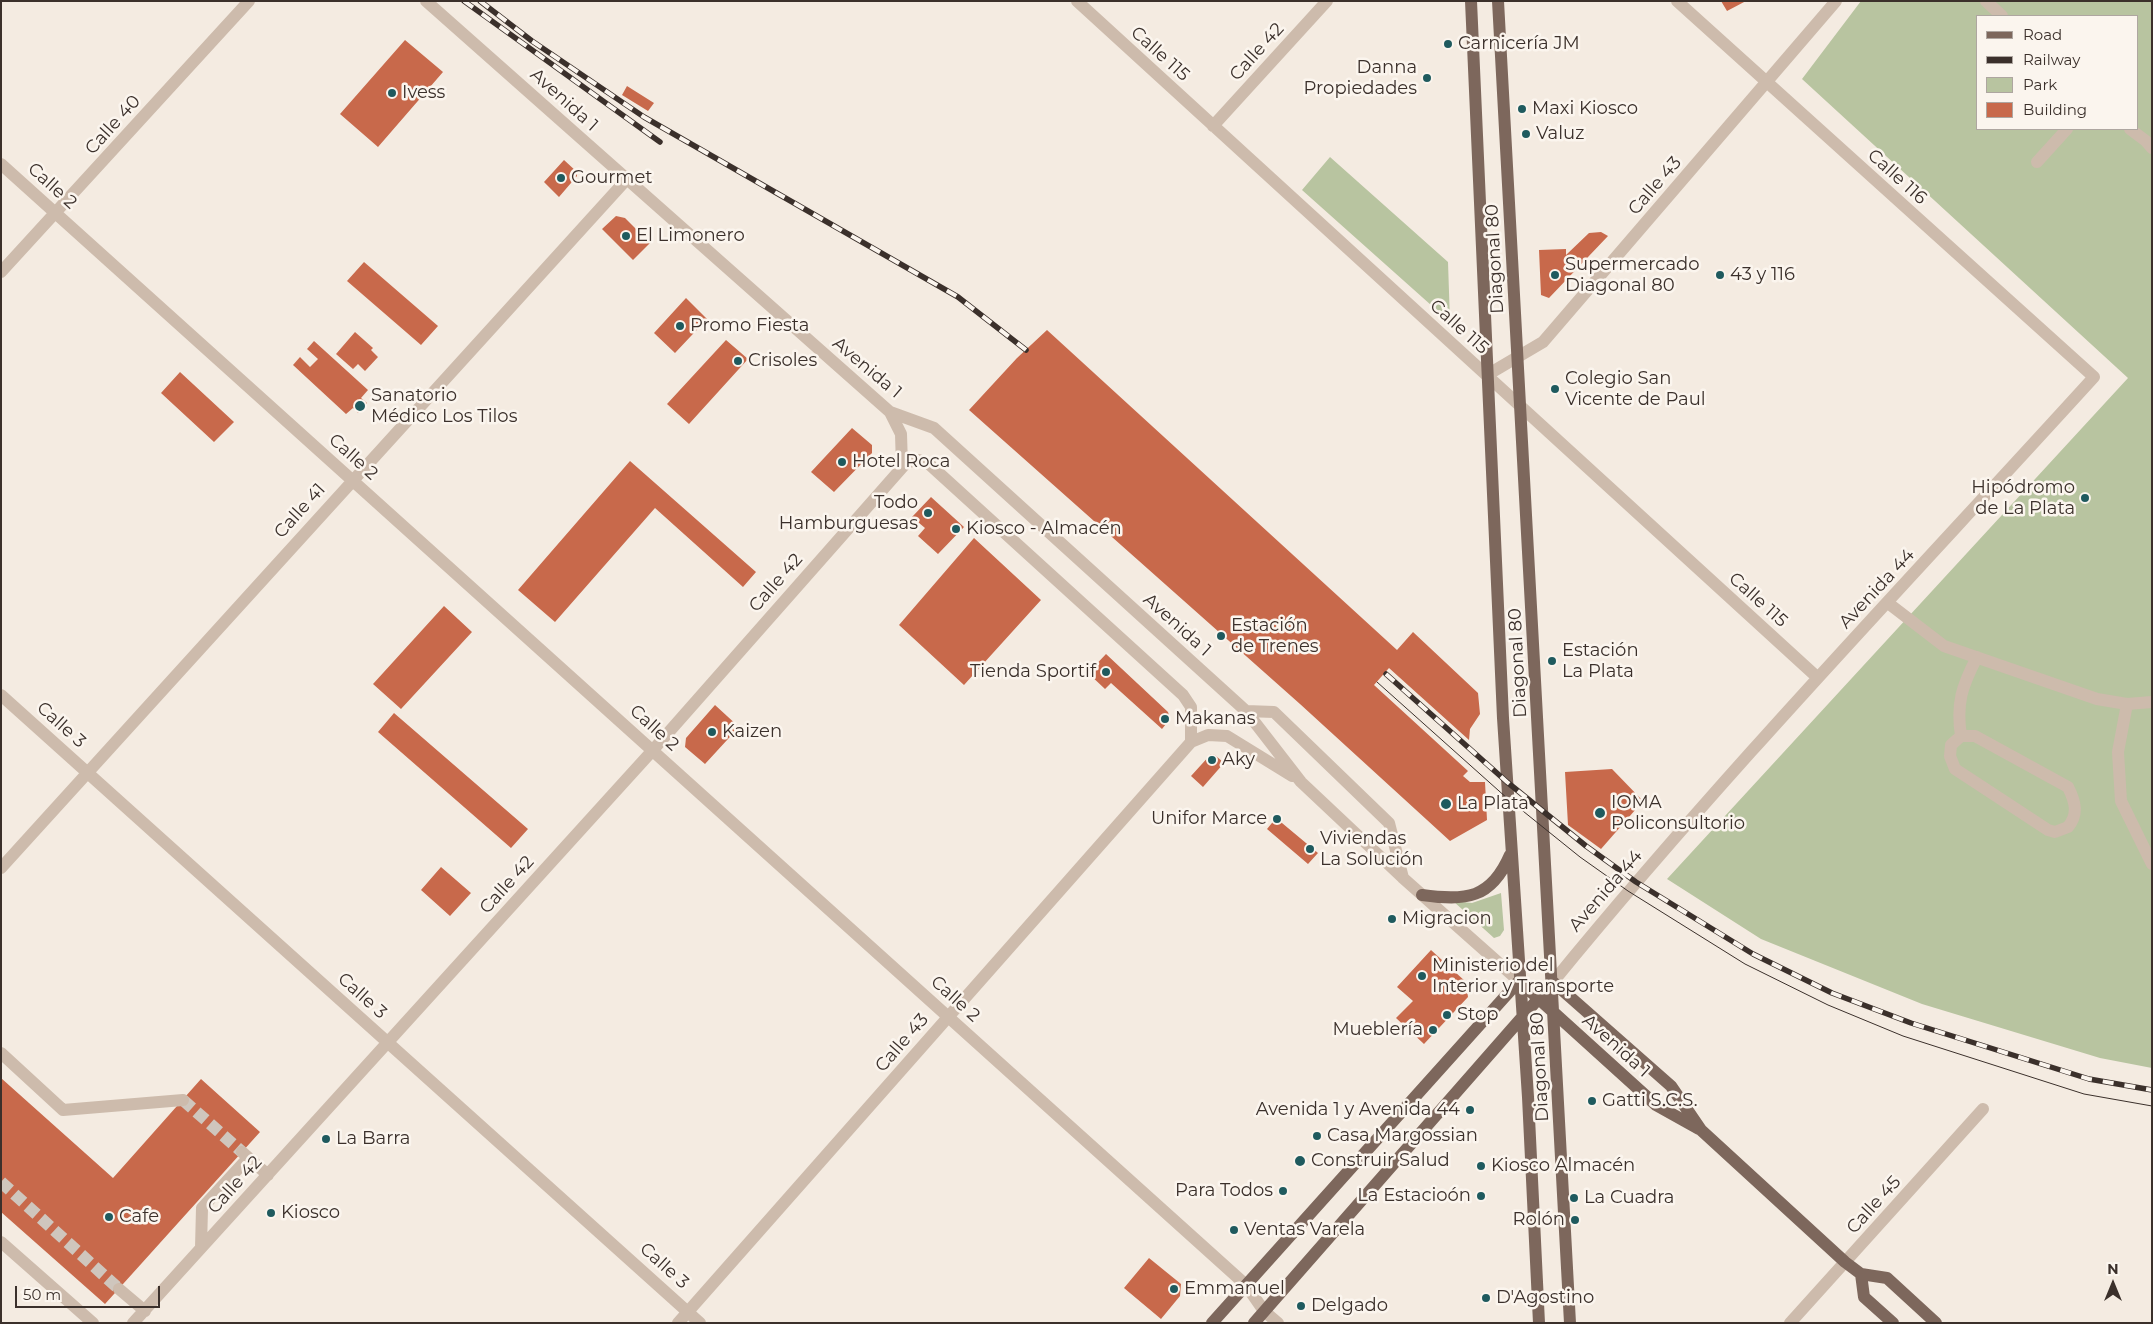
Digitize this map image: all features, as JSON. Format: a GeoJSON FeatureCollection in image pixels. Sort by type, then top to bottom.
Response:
{"type":"FeatureCollection","features":[{"type":"Feature","properties":{"kind":"main road","name":"Diagonal 80"},"geometry":{"type":"LineString","coordinates":[[1471,1],[1487,375],[1511,852],[1539,1323]]}},
{"type":"Feature","properties":{"kind":"main road","name":"Diagonal 80"},"geometry":{"type":"LineString","coordinates":[[1498,1],[1553,982],[1570,1323]]}},
{"type":"Feature","properties":{"kind":"main road"},"geometry":{"type":"LineString","coordinates":[[1422,895],[1464,896],[1483,891],[1499,876],[1511,852]]}},
{"type":"Feature","properties":{"kind":"main road"},"geometry":{"type":"LineString","coordinates":[[1212,1323],[1519,981]]}},
{"type":"Feature","properties":{"kind":"main road","name":"Avenida 1"},"geometry":{"type":"LineString","coordinates":[[1519,981],[1656,1105],[1701,1130]]}},
{"type":"Feature","properties":{"kind":"main road","name":"Avenida 44"},"geometry":{"type":"LineString","coordinates":[[1254,1323],[1553,982]]}},
{"type":"Feature","properties":{"kind":"main road","name":"Avenida 1"},"geometry":{"type":"LineString","coordinates":[[1553,982],[1671,1086],[1701,1130],[1845,1262],[1861,1274],[1887,1278],[1936,1323]]}},
{"type":"Feature","properties":{"kind":"main road"},"geometry":{"type":"LineString","coordinates":[[1861,1274],[1864,1297],[1893,1323]]}},
{"type":"Feature","properties":{"kind":"street","name":"Calle 40"},"geometry":{"type":"LineString","coordinates":[[1,272],[249,1]]}},
{"type":"Feature","properties":{"kind":"street","name":"Avenida 1"},"geometry":{"type":"LineString","coordinates":[[426,1],[890,412],[934,428],[1246,711],[1301,782],[1403,878],[1519,981]]}},
{"type":"Feature","properties":{"kind":"street","name":"Calle 115"},"geometry":{"type":"LineString","coordinates":[[1077,1],[1818,678]]}},
{"type":"Feature","properties":{"kind":"street","name":"Calle 42"},"geometry":{"type":"LineString","coordinates":[[1213,126],[1327,1]]}},
{"type":"Feature","properties":{"kind":"street","name":"Calle 116"},"geometry":{"type":"LineString","coordinates":[[1677,1],[2094,377]]}},
{"type":"Feature","properties":{"kind":"street","name":"Calle 43"},"geometry":{"type":"LineString","coordinates":[[1487,375],[1518,359],[1543,342],[1836,1]]}},
{"type":"Feature","properties":{"kind":"street"},"geometry":{"type":"LineString","coordinates":[[1986,1],[2001,15]]}},
{"type":"Feature","properties":{"kind":"street"},"geometry":{"type":"LineString","coordinates":[[2037,162],[2066,130]]}},
{"type":"Feature","properties":{"kind":"street"},"geometry":{"type":"LineString","coordinates":[[2131,130],[2146,140],[2152,148]]}},
{"type":"Feature","properties":{"kind":"street","name":"Calle 2"},"geometry":{"type":"LineString","coordinates":[[1,164],[1246,1285],[1264,1311],[1278,1323]]}},
{"type":"Feature","properties":{"kind":"street","name":"Calle 41"},"geometry":{"type":"LineString","coordinates":[[1,868],[627,179]]}},
{"type":"Feature","properties":{"kind":"street","name":"Avenida 44"},"geometry":{"type":"LineString","coordinates":[[1553,982],[1628,891],[1818,678],[2094,377]]}},
{"type":"Feature","properties":{"kind":"street"},"geometry":{"type":"LineString","coordinates":[[890,412],[901,434],[902,466],[914,460],[929,464],[1183,695],[1192,707],[1191,742],[1208,735],[1227,736],[1301,782]]}},
{"type":"Feature","properties":{"kind":"street","name":"Calle 42"},"geometry":{"type":"LineString","coordinates":[[133,1323],[652,750],[902,466]]}},
{"type":"Feature","properties":{"kind":"street"},"geometry":{"type":"LineString","coordinates":[[1888,603],[1944,646],[2097,700],[2127,704],[2152,702]]}},
{"type":"Feature","properties":{"kind":"street"},"geometry":{"type":"LineString","coordinates":[[1961,736],[1959,706],[1963,684],[1977,658]]}},
{"type":"Feature","properties":{"kind":"street","name":"Calle 3"},"geometry":{"type":"LineString","coordinates":[[1,695],[700,1323]]}},
{"type":"Feature","properties":{"kind":"street"},"geometry":{"type":"LineString","coordinates":[[2127,704],[2118,752],[2121,801],[2152,864]]}},
{"type":"Feature","properties":{"kind":"street"},"geometry":{"type":"LineString","coordinates":[[1246,711],[1274,712],[1389,823],[1403,878]]}},
{"type":"Feature","properties":{"kind":"street"},"geometry":{"type":"LineString","coordinates":[[1961,736],[1975,736],[2068,787],[2075,801],[2075,812],[2068,827],[2055,832],[2048,830],[1955,769],[1950,756],[1951,745],[1961,736]]}},
{"type":"Feature","properties":{"kind":"street","name":"Calle 43"},"geometry":{"type":"LineString","coordinates":[[678,1323],[1191,742]]}},
{"type":"Feature","properties":{"kind":"street"},"geometry":{"type":"LineString","coordinates":[[1,1053],[63,1110],[183,1100]]}},
{"type":"Feature","properties":{"kind":"street","name":"Calle 45"},"geometry":{"type":"LineString","coordinates":[[1790,1323],[1982,1109]]}},
{"type":"Feature","properties":{"kind":"street"},"geometry":{"type":"LineString","coordinates":[[201,1248],[202,1208],[245,1155],[268,1175]]}},
{"type":"Feature","properties":{"kind":"street"},"geometry":{"type":"LineString","coordinates":[[1,1242],[93,1323]]}},
{"type":"Feature","properties":{"kind":"street"},"geometry":{"type":"LineString","coordinates":[[119,1289],[145,1311]]}},
{"type":"Feature","properties":{"kind":"green space","name":"Hipódromo de La Plata"},"geometry":{"type":"Polygon","coordinates":[[[1861,1],[2152,1],[2152,1068],[2100,1058],[1922,1004],[1761,939],[1667,879],[2128,378],[1802,79],[1861,1]]]}},
{"type":"Feature","properties":{"kind":"green space"},"geometry":{"type":"Polygon","coordinates":[[[1330,157],[1448,262],[1450,322],[1302,190],[1330,157]]]}},
{"type":"Feature","properties":{"kind":"green space"},"geometry":{"type":"Polygon","coordinates":[[[1501,893],[1504,930],[1500,936],[1494,938],[1453,901],[1472,903],[1501,893]]]}},
{"type":"Feature","properties":{"kind":"building"},"geometry":{"type":"Polygon","coordinates":[[[1721,1],[1746,1],[1727,11],[1721,1]]]}},
{"type":"Feature","properties":{"kind":"building","name":"Ivess"},"geometry":{"type":"Polygon","coordinates":[[[405,40],[443,72],[378,147],[340,114],[405,40]]]}},
{"type":"Feature","properties":{"kind":"building"},"geometry":{"type":"Polygon","coordinates":[[[627,86],[654,103],[648,111],[622,95],[627,86]]]}},
{"type":"Feature","properties":{"kind":"building","name":"Gourmet"},"geometry":{"type":"Polygon","coordinates":[[[564,160],[577,172],[577,176],[559,197],[544,182],[564,160]]]}},
{"type":"Feature","properties":{"kind":"building","name":"El Limonero"},"geometry":{"type":"Polygon","coordinates":[[[616,216],[625,218],[650,243],[633,260],[602,229],[616,216]]]}},
{"type":"Feature","properties":{"kind":"building","name":"Supermercado Diagonal 80"},"geometry":{"type":"Polygon","coordinates":[[[1601,232],[1608,236],[1549,298],[1541,295],[1539,250],[1566,249],[1566,255],[1589,233],[1601,232]]]}},
{"type":"Feature","properties":{"kind":"building"},"geometry":{"type":"Polygon","coordinates":[[[364,262],[438,326],[421,345],[347,281],[364,262]]]}},
{"type":"Feature","properties":{"kind":"building","name":"Promo Fiesta"},"geometry":{"type":"Polygon","coordinates":[[[686,298],[707,319],[675,353],[654,333],[686,298]]]}},
{"type":"Feature","properties":{"kind":"building"},"geometry":{"type":"Polygon","coordinates":[[[1047,330],[1397,650],[1413,632],[1478,693],[1480,714],[1470,729],[1469,740],[1389,668],[1374,685],[1468,771],[1463,776],[1470,782],[1485,782],[1487,820],[1450,841],[1300,704],[969,410],[1017,358],[1047,330]]]}},
{"type":"Feature","properties":{"kind":"building"},"geometry":{"type":"Polygon","coordinates":[[[355,332],[373,348],[371,350],[378,357],[365,371],[358,364],[353,369],[336,354],[355,332]]]}},
{"type":"Feature","properties":{"kind":"building"},"geometry":{"type":"Polygon","coordinates":[[[726,340],[748,359],[689,424],[667,404],[726,340]]]}},
{"type":"Feature","properties":{"kind":"building"},"geometry":{"type":"Polygon","coordinates":[[[314,341],[368,390],[361,398],[367,403],[358,413],[353,408],[346,414],[293,365],[300,357],[310,367],[318,359],[307,349],[314,341]]]}},
{"type":"Feature","properties":{"kind":"building"},"geometry":{"type":"Polygon","coordinates":[[[180,372],[234,422],[214,442],[161,393],[180,372]]]}},
{"type":"Feature","properties":{"kind":"building","name":"Hotel Roca"},"geometry":{"type":"Polygon","coordinates":[[[852,428],[872,445],[872,453],[834,492],[811,472],[852,428]]]}},
{"type":"Feature","properties":{"kind":"building"},"geometry":{"type":"Polygon","coordinates":[[[630,461],[756,572],[743,587],[655,508],[555,622],[518,590],[630,461]]]}},
{"type":"Feature","properties":{"kind":"building"},"geometry":{"type":"Polygon","coordinates":[[[931,497],[964,527],[938,554],[918,536],[925,528],[912,517],[931,497]]]}},
{"type":"Feature","properties":{"kind":"building"},"geometry":{"type":"Polygon","coordinates":[[[974,538],[1041,600],[964,685],[899,625],[974,538]]]}},
{"type":"Feature","properties":{"kind":"building"},"geometry":{"type":"Polygon","coordinates":[[[444,606],[472,632],[401,709],[373,684],[444,606]]]}},
{"type":"Feature","properties":{"kind":"building"},"geometry":{"type":"Polygon","coordinates":[[[1106,654],[1168,712],[1170,719],[1162,729],[1111,683],[1105,689],[1088,673],[1106,654]]]}},
{"type":"Feature","properties":{"kind":"building","name":"Kaizen"},"geometry":{"type":"Polygon","coordinates":[[[715,705],[739,727],[705,764],[685,747],[686,738],[715,705]]]}},
{"type":"Feature","properties":{"kind":"building"},"geometry":{"type":"Polygon","coordinates":[[[394,713],[528,829],[511,848],[378,732],[394,713]]]}},
{"type":"Feature","properties":{"kind":"building"},"geometry":{"type":"Polygon","coordinates":[[[1211,754],[1224,763],[1203,787],[1191,776],[1211,754]]]}},
{"type":"Feature","properties":{"kind":"building","name":"IOMA Policonsultorio"},"geometry":{"type":"Polygon","coordinates":[[[1612,769],[1643,801],[1601,849],[1568,825],[1565,772],[1612,769]]]}},
{"type":"Feature","properties":{"kind":"building"},"geometry":{"type":"Polygon","coordinates":[[[1276,818],[1318,853],[1308,864],[1267,829],[1276,818]]]}},
{"type":"Feature","properties":{"kind":"building"},"geometry":{"type":"Polygon","coordinates":[[[441,867],[471,893],[450,916],[421,890],[441,867]]]}},
{"type":"Feature","properties":{"kind":"building"},"geometry":{"type":"Polygon","coordinates":[[[1431,950],[1466,982],[1468,997],[1424,1044],[1396,1018],[1413,1001],[1397,987],[1431,950]]]}},
{"type":"Feature","properties":{"kind":"building"},"geometry":{"type":"Polygon","coordinates":[[[1,1078],[113,1178],[201,1079],[260,1132],[105,1304],[1,1212],[1,1078]]]}},
{"type":"Feature","properties":{"kind":"building"},"geometry":{"type":"Polygon","coordinates":[[[1149,1258],[1181,1284],[1180,1296],[1161,1319],[1124,1288],[1149,1258]]]}},
{"type":"Feature","properties":{"kind":"tunnel"},"geometry":{"type":"LineString","coordinates":[[183,1100],[242,1152]]}},
{"type":"Feature","properties":{"kind":"tunnel"},"geometry":{"type":"LineString","coordinates":[[1,1182],[119,1289]]}},
{"type":"Feature","properties":{"kind":"tram line"},"geometry":{"type":"LineString","coordinates":[[1377,682],[1508,799],[1580,857],[1628,891],[1745,964],[1828,1005],[1903,1036],[2084,1094],[2152,1106]]}},
{"type":"Feature","properties":{"kind":"railway"},"geometry":{"type":"LineString","coordinates":[[464,1],[660,142]]}},
{"type":"Feature","properties":{"kind":"railway"},"geometry":{"type":"LineString","coordinates":[[480,1],[532,41],[644,117],[958,297],[1026,350]]}},
{"type":"Feature","properties":{"kind":"railway"},"geometry":{"type":"LineString","coordinates":[[1386,674],[1507,782],[1586,846],[1636,882],[1753,954],[1832,993],[1911,1023],[2089,1079],[2152,1090]]}},
{"type":"Feature","properties":{"kind":"place","name":"Carnicería JM"},"geometry":{"type":"Point","coordinates":[1448,44]}},
{"type":"Feature","properties":{"kind":"place","name":"Danna Propiedades"},"geometry":{"type":"Point","coordinates":[1427,78]}},
{"type":"Feature","properties":{"kind":"place","name":"Ivess"},"geometry":{"type":"Point","coordinates":[392,93]}},
{"type":"Feature","properties":{"kind":"place","name":"Maxi Kiosco"},"geometry":{"type":"Point","coordinates":[1522,109]}},
{"type":"Feature","properties":{"kind":"place","name":"Valuz"},"geometry":{"type":"Point","coordinates":[1526,134]}},
{"type":"Feature","properties":{"kind":"place","name":"Gourmet"},"geometry":{"type":"Point","coordinates":[561,178]}},
{"type":"Feature","properties":{"kind":"place","name":"El Limonero"},"geometry":{"type":"Point","coordinates":[626,236]}},
{"type":"Feature","properties":{"kind":"place","name":"Supermercado Diagonal 80"},"geometry":{"type":"Point","coordinates":[1555,275]}},
{"type":"Feature","properties":{"kind":"place","name":"43 y 116"},"geometry":{"type":"Point","coordinates":[1720,275]}},
{"type":"Feature","properties":{"kind":"place","name":"Promo Fiesta"},"geometry":{"type":"Point","coordinates":[680,326]}},
{"type":"Feature","properties":{"kind":"place","name":"Crisoles"},"geometry":{"type":"Point","coordinates":[738,361]}},
{"type":"Feature","properties":{"kind":"place","name":"Colegio San Vicente de Paul"},"geometry":{"type":"Point","coordinates":[1555,389]}},
{"type":"Feature","properties":{"kind":"place","name":"Sanatorio Médico Los Tilos"},"geometry":{"type":"Point","coordinates":[360,406]}},
{"type":"Feature","properties":{"kind":"place","name":"Hotel Roca"},"geometry":{"type":"Point","coordinates":[842,462]}},
{"type":"Feature","properties":{"kind":"place","name":"Hipódromo de La Plata"},"geometry":{"type":"Point","coordinates":[2085,498]}},
{"type":"Feature","properties":{"kind":"place","name":"Todo Hamburguesas"},"geometry":{"type":"Point","coordinates":[928,513]}},
{"type":"Feature","properties":{"kind":"place","name":"Kiosco - Almacén"},"geometry":{"type":"Point","coordinates":[956,529]}},
{"type":"Feature","properties":{"kind":"place","name":"Estación de Trenes"},"geometry":{"type":"Point","coordinates":[1221,636]}},
{"type":"Feature","properties":{"kind":"place","name":"Estación La Plata"},"geometry":{"type":"Point","coordinates":[1552,661]}},
{"type":"Feature","properties":{"kind":"place","name":"Tienda Sportif"},"geometry":{"type":"Point","coordinates":[1106,672]}},
{"type":"Feature","properties":{"kind":"place","name":"Makanas"},"geometry":{"type":"Point","coordinates":[1165,719]}},
{"type":"Feature","properties":{"kind":"place","name":"Kaizen"},"geometry":{"type":"Point","coordinates":[712,732]}},
{"type":"Feature","properties":{"kind":"place","name":"Aky"},"geometry":{"type":"Point","coordinates":[1212,760]}},
{"type":"Feature","properties":{"kind":"place","name":"La Plata"},"geometry":{"type":"Point","coordinates":[1446,804]}},
{"type":"Feature","properties":{"kind":"place","name":"IOMA Policonsultorio"},"geometry":{"type":"Point","coordinates":[1600,813]}},
{"type":"Feature","properties":{"kind":"place","name":"Unifor Marce"},"geometry":{"type":"Point","coordinates":[1277,819]}},
{"type":"Feature","properties":{"kind":"place","name":"Viviendas La Solución"},"geometry":{"type":"Point","coordinates":[1310,849]}},
{"type":"Feature","properties":{"kind":"place","name":"Migracion"},"geometry":{"type":"Point","coordinates":[1392,919]}},
{"type":"Feature","properties":{"kind":"place","name":"Ministerio del Interior y Transporte"},"geometry":{"type":"Point","coordinates":[1422,976]}},
{"type":"Feature","properties":{"kind":"place","name":"Stop"},"geometry":{"type":"Point","coordinates":[1447,1015]}},
{"type":"Feature","properties":{"kind":"place","name":"Mueblería"},"geometry":{"type":"Point","coordinates":[1433,1030]}},
{"type":"Feature","properties":{"kind":"place","name":"Gatti S.C.S."},"geometry":{"type":"Point","coordinates":[1592,1101]}},
{"type":"Feature","properties":{"kind":"place","name":"Avenida 1 y Avenida 44"},"geometry":{"type":"Point","coordinates":[1470,1110]}},
{"type":"Feature","properties":{"kind":"place","name":"Casa Margossian"},"geometry":{"type":"Point","coordinates":[1317,1136]}},
{"type":"Feature","properties":{"kind":"place","name":"La Barra"},"geometry":{"type":"Point","coordinates":[326,1139]}},
{"type":"Feature","properties":{"kind":"place","name":"Construir Salud"},"geometry":{"type":"Point","coordinates":[1300,1161]}},
{"type":"Feature","properties":{"kind":"place","name":"Kiosco Almacén"},"geometry":{"type":"Point","coordinates":[1481,1166]}},
{"type":"Feature","properties":{"kind":"place","name":"Para Todos"},"geometry":{"type":"Point","coordinates":[1283,1191]}},
{"type":"Feature","properties":{"kind":"place","name":"La Estacioón"},"geometry":{"type":"Point","coordinates":[1481,1196]}},
{"type":"Feature","properties":{"kind":"place","name":"La Cuadra"},"geometry":{"type":"Point","coordinates":[1574,1198]}},
{"type":"Feature","properties":{"kind":"place","name":"Kiosco"},"geometry":{"type":"Point","coordinates":[271,1213]}},
{"type":"Feature","properties":{"kind":"place","name":"Cafe"},"geometry":{"type":"Point","coordinates":[109,1217]}},
{"type":"Feature","properties":{"kind":"place","name":"Rolón"},"geometry":{"type":"Point","coordinates":[1575,1220]}},
{"type":"Feature","properties":{"kind":"place","name":"Ventas Varela"},"geometry":{"type":"Point","coordinates":[1234,1230]}},
{"type":"Feature","properties":{"kind":"place","name":"Emmanuel"},"geometry":{"type":"Point","coordinates":[1174,1289]}},
{"type":"Feature","properties":{"kind":"place","name":"D'Agostino"},"geometry":{"type":"Point","coordinates":[1486,1298]}},
{"type":"Feature","properties":{"kind":"place","name":"Delgado"},"geometry":{"type":"Point","coordinates":[1301,1306]}}]}
